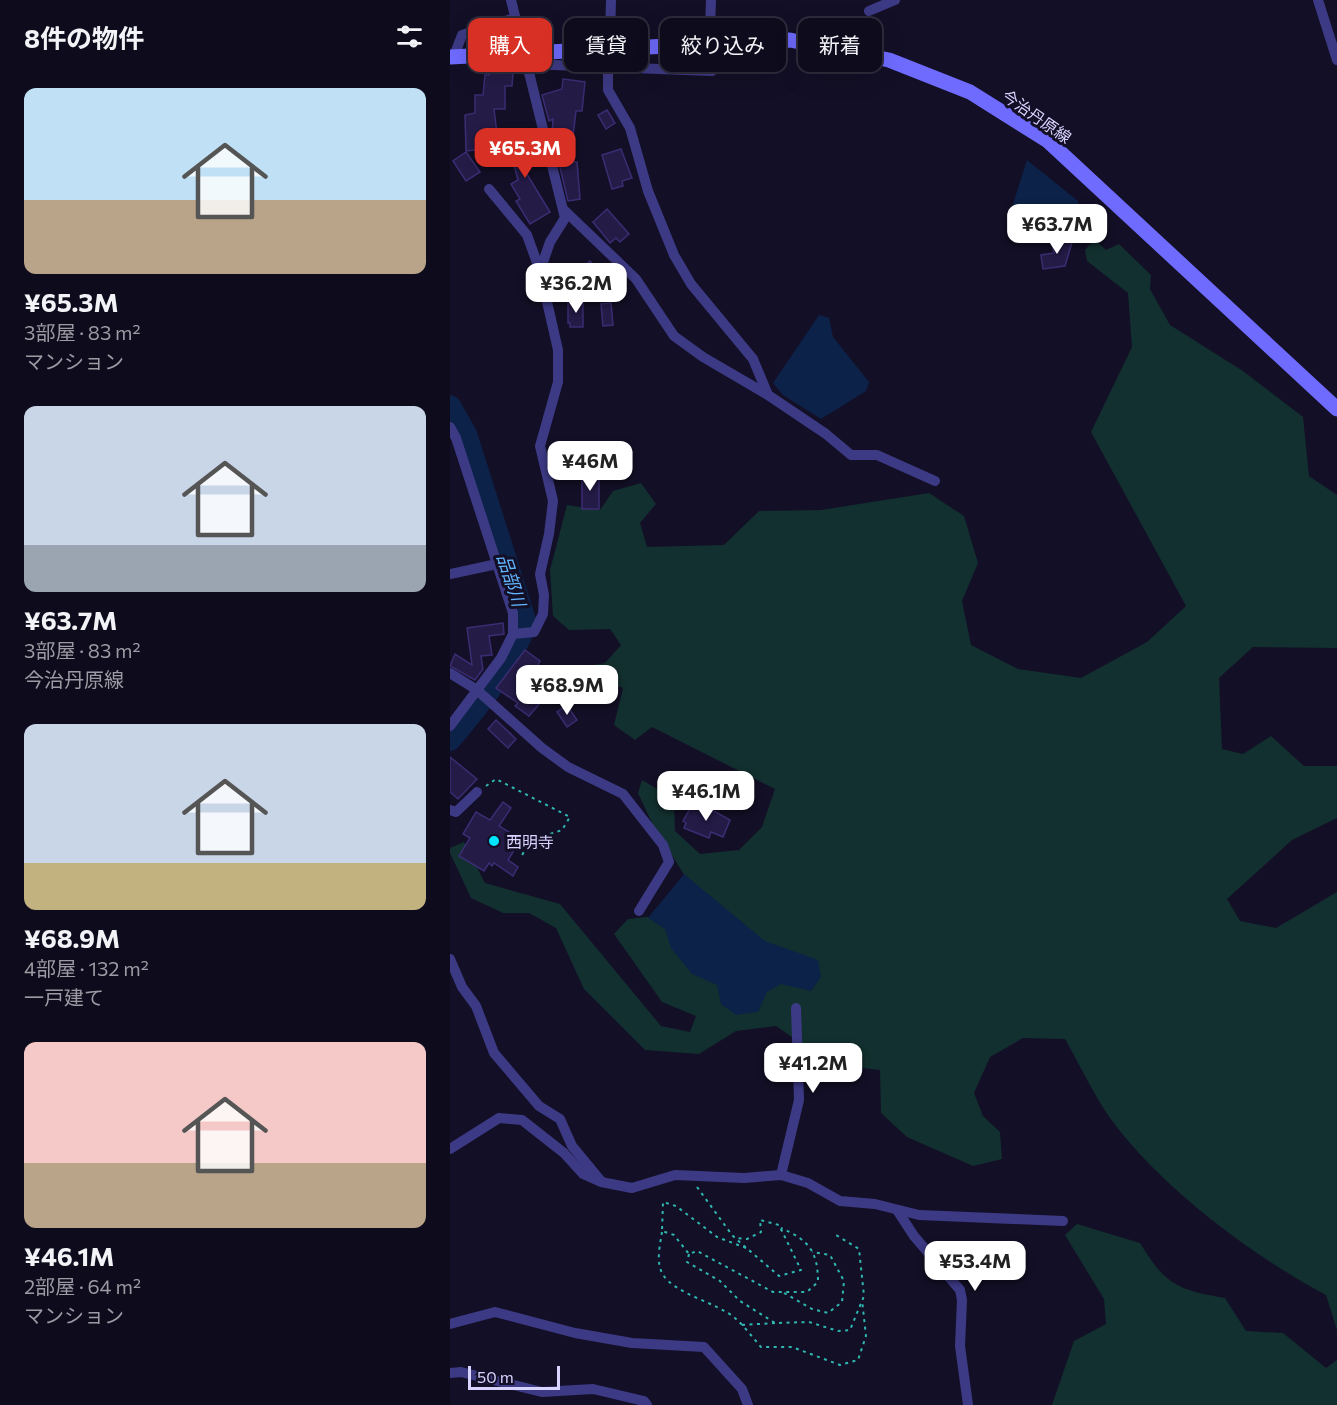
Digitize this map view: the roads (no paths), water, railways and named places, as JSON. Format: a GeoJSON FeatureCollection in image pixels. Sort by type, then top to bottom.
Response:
{"type":"FeatureCollection","features":[{"type":"Feature","properties":{"kind":"main road","name":"今治丹原線"},"geometry":{"type":"LineString","coordinates":[[552,56],[790,40],[889,60],[970,92],[1048,141],[1337,408]]}},
{"type":"Feature","properties":{"kind":"main road","name":"今治丹原線"},"geometry":{"type":"LineString","coordinates":[[452,57],[468,57]]}},
{"type":"Feature","properties":{"kind":"street"},"geometry":{"type":"LineString","coordinates":[[511,0],[515,18]]}},
{"type":"Feature","properties":{"kind":"street"},"geometry":{"type":"LineString","coordinates":[[611,0],[611,18]]}},
{"type":"Feature","properties":{"kind":"street"},"geometry":{"type":"LineString","coordinates":[[710,18],[711,0]]}},
{"type":"Feature","properties":{"kind":"street"},"geometry":{"type":"LineString","coordinates":[[869,11],[895,0]]}},
{"type":"Feature","properties":{"kind":"street"},"geometry":{"type":"LineString","coordinates":[[1318,0],[1337,60]]}},
{"type":"Feature","properties":{"kind":"street"},"geometry":{"type":"LineString","coordinates":[[452,57],[462,35],[468,33]]}},
{"type":"Feature","properties":{"kind":"street"},"geometry":{"type":"LineString","coordinates":[[528,72],[565,218],[550,242],[540,272]]}},
{"type":"Feature","properties":{"kind":"street"},"geometry":{"type":"LineString","coordinates":[[608,72],[608,90],[630,128],[648,191],[674,255],[691,284],[753,359],[768,395]]}},
{"type":"Feature","properties":{"kind":"street"},"geometry":{"type":"LineString","coordinates":[[489,189],[527,235],[540,272],[558,350],[558,382],[540,446],[553,501],[549,534],[540,574],[544,595],[543,614],[534,633],[513,634]]}},
{"type":"Feature","properties":{"kind":"street"},"geometry":{"type":"LineString","coordinates":[[562,209],[636,279],[674,336],[703,357],[768,395],[826,434],[851,455],[877,455],[935,481]]}},
{"type":"Feature","properties":{"kind":"street"},"geometry":{"type":"LineString","coordinates":[[450,427],[456,438],[513,613],[513,634],[501,658],[450,726]]}},
{"type":"Feature","properties":{"kind":"street"},"geometry":{"type":"LineString","coordinates":[[450,574],[497,564]]}},
{"type":"Feature","properties":{"kind":"street"},"geometry":{"type":"LineString","coordinates":[[450,673],[477,690],[542,748],[568,767],[623,794],[663,845],[669,862],[639,911]]}},
{"type":"Feature","properties":{"kind":"street"},"geometry":{"type":"LineString","coordinates":[[450,810],[456,812],[477,792]]}},
{"type":"Feature","properties":{"kind":"street"},"geometry":{"type":"LineString","coordinates":[[450,958],[462,987],[476,1006],[494,1053],[539,1106],[560,1119],[572,1146],[601,1182]]}},
{"type":"Feature","properties":{"kind":"street"},"geometry":{"type":"LineString","coordinates":[[781,1175],[799,1100],[796,1008]]}},
{"type":"Feature","properties":{"kind":"street"},"geometry":{"type":"LineString","coordinates":[[450,1149],[499,1118],[522,1120],[564,1153],[583,1174],[601,1182],[632,1188],[675,1175],[744,1178],[781,1175],[808,1183],[840,1201],[875,1204],[919,1215],[1063,1221]]}},
{"type":"Feature","properties":{"kind":"street"},"geometry":{"type":"LineString","coordinates":[[897,1210],[914,1236],[960,1290],[962,1300],[961,1366],[968,1405]]}},
{"type":"Feature","properties":{"kind":"street"},"geometry":{"type":"LineString","coordinates":[[450,1324],[495,1312],[575,1333],[632,1343],[704,1347],[741,1389],[748,1405]]}},
{"type":"Feature","properties":{"kind":"street"},"geometry":{"type":"LineString","coordinates":[[450,1373],[461,1372],[542,1392],[593,1389],[644,1401],[647,1405]]}},
{"type":"Feature","properties":{"kind":"water"},"geometry":{"type":"Polygon","coordinates":[[[1027,160],[1078,201],[1080,215],[1067,230],[1013,216],[1012,207],[1027,160]]]}},
{"type":"Feature","properties":{"kind":"water"},"geometry":{"type":"Polygon","coordinates":[[[819,315],[829,318],[833,337],[869,382],[866,391],[821,419],[783,395],[773,383],[819,315]]]}},
{"type":"Feature","properties":{"kind":"water"},"geometry":{"type":"Polygon","coordinates":[[[684,874],[765,941],[818,960],[821,977],[811,991],[781,984],[767,992],[758,1012],[736,1015],[721,1004],[717,985],[692,974],[671,948],[665,929],[648,918],[684,874]]]}},
{"type":"Feature","properties":{"kind":"waterway","name":"品部川"},"geometry":{"type":"LineString","coordinates":[[450,406],[466,434],[526,623],[503,670],[450,740]]}},
{"type":"Feature","properties":{"kind":"place","name":"西明寺"},"geometry":{"type":"Point","coordinates":[494,841]}}]}
